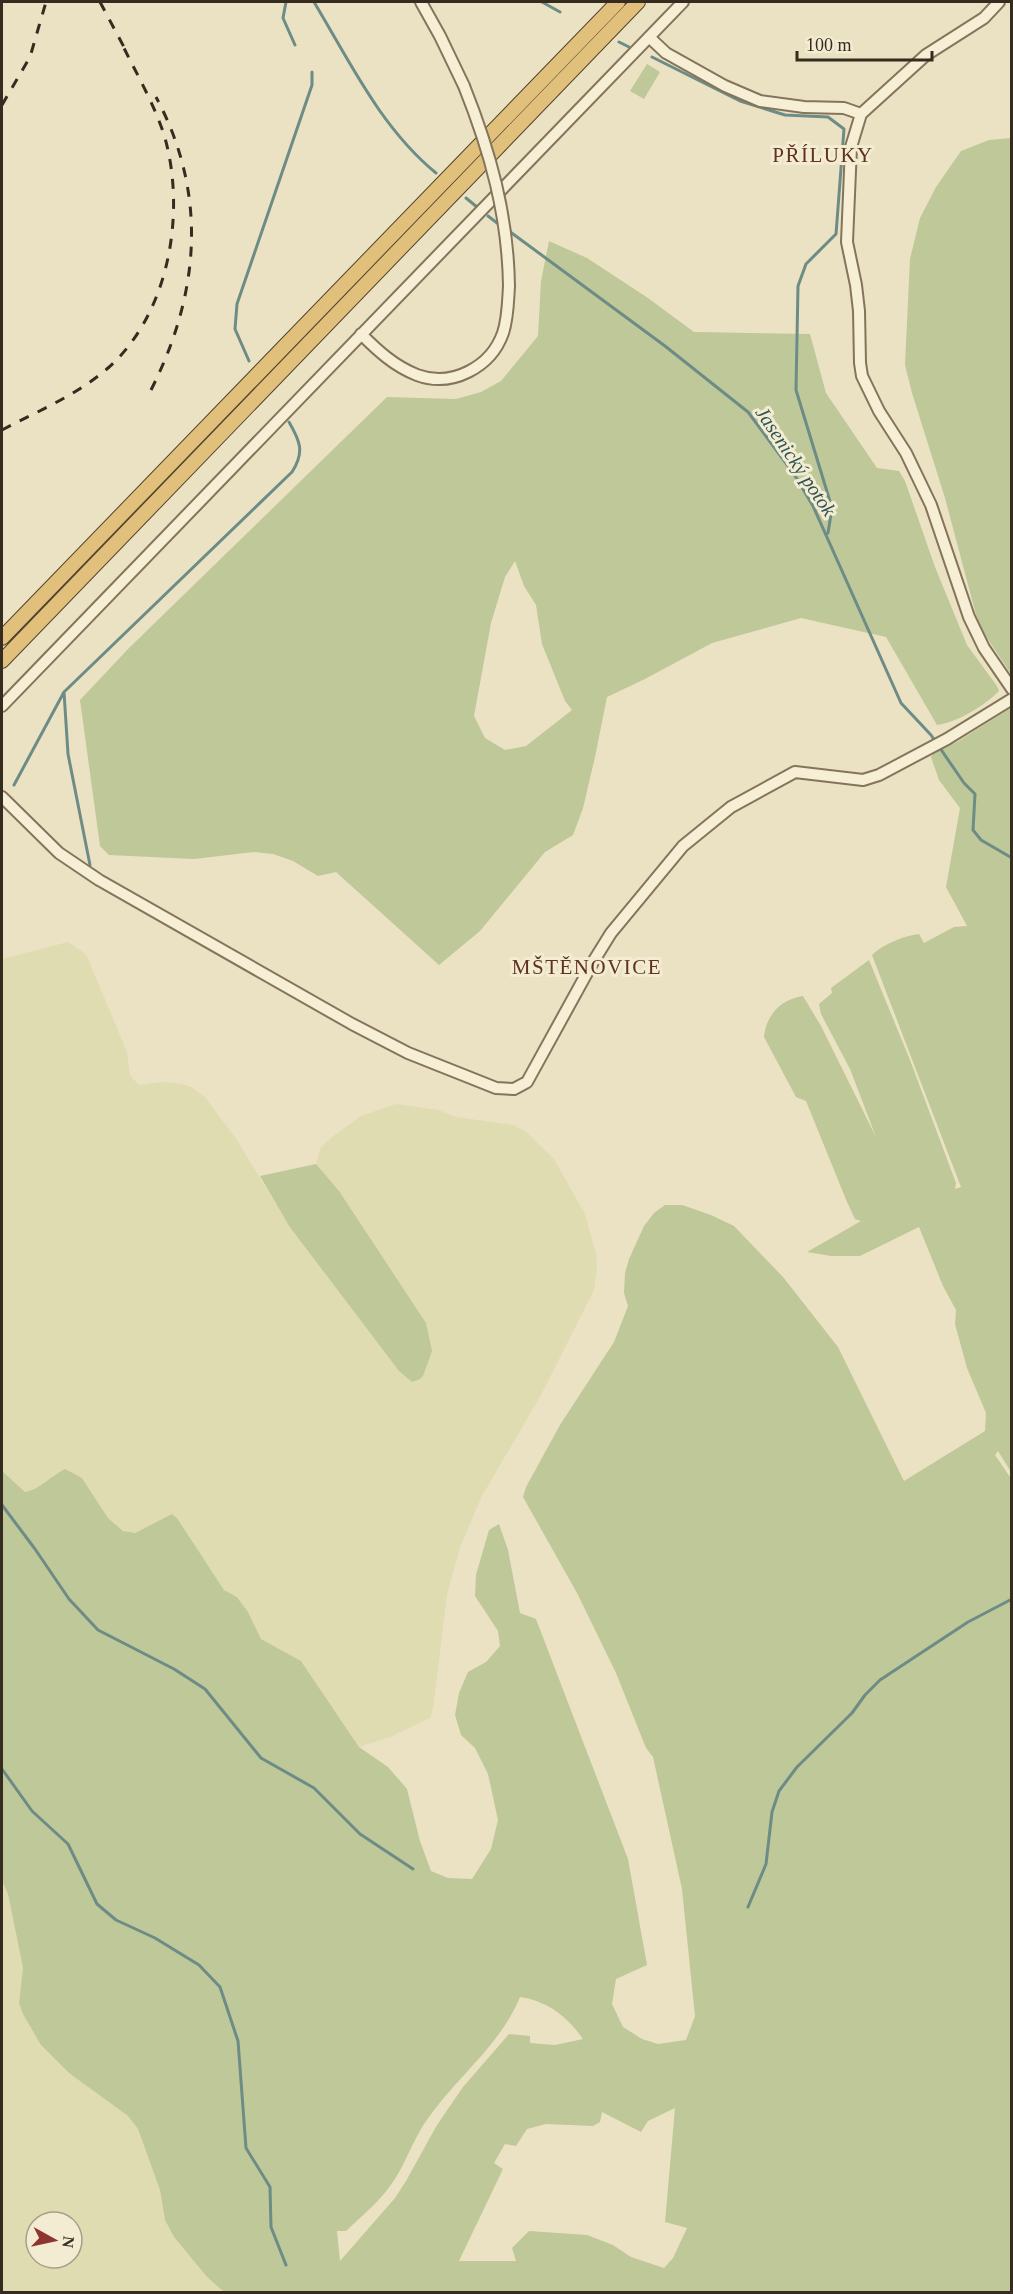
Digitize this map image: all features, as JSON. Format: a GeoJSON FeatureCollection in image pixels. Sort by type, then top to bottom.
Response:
{"type":"FeatureCollection","features":[{"type":"Feature","properties":{"kind":"highway"},"geometry":{"type":"LineString","coordinates":[[2,638],[618,2]]}},
{"type":"Feature","properties":{"kind":"highway"},"geometry":{"type":"LineString","coordinates":[[2,661],[638,2]]}},
{"type":"Feature","properties":{"kind":"street"},"geometry":{"type":"LineString","coordinates":[[361,334],[390,360],[408,371],[428,378],[449,379],[480,365],[496,346],[505,324],[509,286],[505,231],[497,182],[486,141],[464,86],[421,2]]}},
{"type":"Feature","properties":{"kind":"street"},"geometry":{"type":"LineString","coordinates":[[2,706],[683,2]]}},
{"type":"Feature","properties":{"kind":"street"},"geometry":{"type":"LineString","coordinates":[[999,2],[984,18],[926,55],[861,114],[850,147],[847,242],[859,311],[862,376],[879,411],[906,453],[931,505],[969,617],[984,648],[1011,688]]}},
{"type":"Feature","properties":{"kind":"street"},"geometry":{"type":"LineString","coordinates":[[649,37],[666,53],[725,86],[760,100],[804,108],[844,108],[861,114]]}},
{"type":"Feature","properties":{"kind":"street"},"geometry":{"type":"LineString","coordinates":[[2,797],[59,853],[109,886],[352,1024],[408,1053],[496,1088],[514,1089],[527,1082],[592,962],[611,933],[683,846],[731,807],[795,772],[863,780],[879,775],[927,750],[1011,699]]}},
{"type":"Feature","properties":{"kind":"shaded area"},"geometry":{"type":"Polygon","coordinates":[[[68,942],[86,954],[127,1052],[130,1074],[133,1079],[140,1085],[163,1082],[183,1084],[205,1097],[237,1140],[289,1226],[399,1371],[323,1173],[316,1164],[321,1147],[332,1137],[361,1116],[396,1104],[439,1110],[456,1117],[513,1125],[525,1131],[554,1159],[585,1214],[596,1254],[597,1269],[594,1290],[541,1395],[482,1496],[460,1547],[447,1595],[430,1718],[390,1737],[359,1747],[301,1661],[261,1639],[248,1612],[237,1597],[224,1590],[177,1518],[172,1514],[135,1533],[123,1531],[108,1518],[82,1478],[55,1474],[35,1491],[24,1492],[2,1471],[2,959],[68,942]]]}},
{"type":"Feature","properties":{"kind":"shaded area"},"geometry":{"type":"Polygon","coordinates":[[[2,1881],[8,1894],[23,1968],[19,2003],[41,2045],[69,2073],[128,2116],[138,2129],[160,2190],[165,2220],[174,2237],[207,2277],[224,2292],[2,2292],[2,1881]]]}},
{"type":"Feature","properties":{"kind":"green space"},"geometry":{"type":"Polygon","coordinates":[[[647,64],[660,72],[644,99],[630,91],[647,64]]]}},
{"type":"Feature","properties":{"kind":"green space"},"geometry":{"type":"Polygon","coordinates":[[[1012,138],[1011,674],[979,626],[945,498],[905,365],[910,259],[920,218],[936,187],[961,151],[989,140],[1012,138]]]}},
{"type":"Feature","properties":{"kind":"green space"},"geometry":{"type":"Polygon","coordinates":[[[549,241],[587,258],[694,332],[810,334],[826,393],[877,468],[899,471],[905,481],[935,567],[967,645],[999,691],[970,713],[937,725],[886,637],[801,618],[712,643],[607,697],[583,808],[573,835],[545,852],[480,931],[439,965],[336,872],[318,876],[293,861],[273,854],[254,852],[194,859],[109,855],[100,846],[80,700],[129,648],[387,397],[456,399],[481,392],[501,381],[538,336],[541,281],[549,241]],[[515,561],[505,577],[491,623],[474,716],[485,738],[505,750],[526,746],[572,710],[565,701],[542,644],[536,605],[524,586],[515,561]]]}},
{"type":"Feature","properties":{"kind":"green space"},"geometry":{"type":"Polygon","coordinates":[[[1009,709],[1011,710],[1011,1472],[998,1451],[995,1455],[1012,1480],[1011,2292],[224,2292],[207,2277],[174,2237],[165,2220],[160,2190],[138,2129],[128,2116],[69,2073],[41,2045],[19,2003],[23,1968],[8,1894],[2,1881],[2,1471],[25,1492],[36,1488],[65,1469],[82,1478],[108,1518],[123,1531],[135,1533],[172,1514],[177,1518],[224,1590],[237,1597],[248,1612],[261,1639],[301,1661],[359,1747],[388,1767],[407,1789],[420,1841],[431,1871],[448,1878],[472,1879],[491,1849],[498,1820],[488,1774],[475,1748],[461,1735],[455,1715],[459,1693],[468,1672],[486,1662],[500,1646],[498,1631],[475,1596],[476,1575],[489,1530],[499,1524],[508,1550],[520,1613],[536,1619],[628,1859],[647,1965],[616,1979],[612,2004],[623,2027],[642,2039],[658,2044],[686,2040],[695,2016],[682,1889],[653,1757],[646,1748],[616,1673],[577,1593],[523,1497],[526,1487],[560,1425],[614,1342],[628,1306],[624,1293],[625,1273],[629,1259],[644,1226],[654,1213],[665,1205],[682,1205],[734,1226],[783,1277],[838,1347],[904,1481],[985,1431],[986,1413],[967,1368],[955,1324],[956,1310],[943,1286],[919,1227],[860,1256],[831,1256],[807,1252],[861,1221],[855,1219],[847,1202],[806,1101],[796,1097],[764,1037],[771,1015],[776,1009],[788,1001],[803,996],[821,1026],[876,1137],[850,1069],[821,1014],[819,1004],[832,993],[831,988],[869,960],[910,1060],[956,1183],[955,1189],[961,1187],[872,955],[888,944],[907,937],[919,934],[924,943],[954,927],[967,926],[946,887],[960,808],[939,780],[931,757],[935,751],[957,742],[1009,709]],[[520,1997],[512,2014],[491,2045],[440,2102],[424,2124],[387,2190],[346,2231],[337,2231],[340,2261],[395,2198],[437,2125],[463,2087],[509,2034],[530,2036],[530,2043],[555,2045],[583,2039],[556,2011],[539,2002],[520,1997]],[[675,2108],[648,2121],[641,2132],[602,2112],[600,2122],[593,2126],[546,2124],[527,2129],[516,2146],[505,2144],[494,2163],[503,2169],[459,2261],[516,2261],[512,2248],[529,2231],[587,2235],[613,2245],[631,2257],[664,2268],[673,2258],[687,2228],[665,2222],[675,2108]]]}},
{"type":"Feature","properties":{"kind":"green space"},"geometry":{"type":"Polygon","coordinates":[[[316,1164],[339,1191],[426,1323],[432,1351],[420,1379],[412,1382],[399,1371],[289,1226],[260,1176],[316,1164]]]}},
{"type":"Feature","properties":{"kind":"waterway"},"geometry":{"type":"LineString","coordinates":[[286,2],[283,18],[295,45]]}},
{"type":"Feature","properties":{"kind":"waterway","name":"Jasenický potok"},"geometry":{"type":"LineString","coordinates":[[314,2],[354,71],[383,115],[416,155],[436,173]]}},
{"type":"Feature","properties":{"kind":"waterway"},"geometry":{"type":"LineString","coordinates":[[542,2],[560,12]]}},
{"type":"Feature","properties":{"kind":"waterway"},"geometry":{"type":"LineString","coordinates":[[619,42],[629,47]]}},
{"type":"Feature","properties":{"kind":"waterway"},"geometry":{"type":"LineString","coordinates":[[652,57],[740,101],[785,115],[828,117],[844,129],[836,234],[806,264],[798,286],[796,390],[832,508],[828,533]]}},
{"type":"Feature","properties":{"kind":"waterway"},"geometry":{"type":"LineString","coordinates":[[249,361],[235,329],[237,304],[312,85],[312,72]]}},
{"type":"Feature","properties":{"kind":"waterway","name":"Jasenický potok"},"geometry":{"type":"LineString","coordinates":[[466,198],[477,207]]}},
{"type":"Feature","properties":{"kind":"waterway","name":"Jasenický potok"},"geometry":{"type":"LineString","coordinates":[[488,216],[501,226]]}},
{"type":"Feature","properties":{"kind":"waterway","name":"Jasenický potok"},"geometry":{"type":"LineString","coordinates":[[509,231],[665,346],[748,412],[794,474],[813,506],[901,703],[931,735],[964,783],[975,794],[973,830],[981,840],[1012,858]]}},
{"type":"Feature","properties":{"kind":"waterway"},"geometry":{"type":"LineString","coordinates":[[14,785],[64,692],[292,472],[299,458],[300,447],[289,422]]}},
{"type":"Feature","properties":{"kind":"waterway"},"geometry":{"type":"LineString","coordinates":[[64,692],[68,754],[90,865]]}},
{"type":"Feature","properties":{"kind":"waterway"},"geometry":{"type":"LineString","coordinates":[[2,1505],[69,1599],[98,1630],[174,1669],[205,1689],[261,1758],[314,1788],[360,1834],[413,1869]]}},
{"type":"Feature","properties":{"kind":"waterway"},"geometry":{"type":"LineString","coordinates":[[748,1907],[766,1864],[772,1812],[779,1791],[797,1767],[852,1713],[880,1680],[968,1622],[1012,1599]]}},
{"type":"Feature","properties":{"kind":"waterway"},"geometry":{"type":"LineString","coordinates":[[2,1769],[32,1811],[68,1844],[97,1904],[116,1920],[155,1938],[199,1965],[220,1987],[238,2041],[246,2148],[270,2187],[271,2227],[286,2265]]}},
{"type":"Feature","properties":{"kind":"railway"},"geometry":{"type":"LineString","coordinates":[[2,105],[30,57],[46,2]]}},
{"type":"Feature","properties":{"kind":"railway"},"geometry":{"type":"LineString","coordinates":[[100,2],[125,49]]}},
{"type":"Feature","properties":{"kind":"railway"},"geometry":{"type":"LineString","coordinates":[[2,430],[70,394],[108,368],[129,346],[146,320],[158,292],[167,261],[172,230],[174,198],[171,167],[165,138],[156,113],[121,42]]}},
{"type":"Feature","properties":{"kind":"railway"},"geometry":{"type":"LineString","coordinates":[[151,390],[180,317],[188,280],[191,244],[190,207],[184,170],[173,133],[156,97]]}},
{"type":"Feature","properties":{"kind":"district","name":"PŘÍLUKY"},"geometry":{"type":"Point","coordinates":[823,155]}},
{"type":"Feature","properties":{"kind":"district","name":"MŠTĚNOVICE"},"geometry":{"type":"Point","coordinates":[587,967]}}]}
